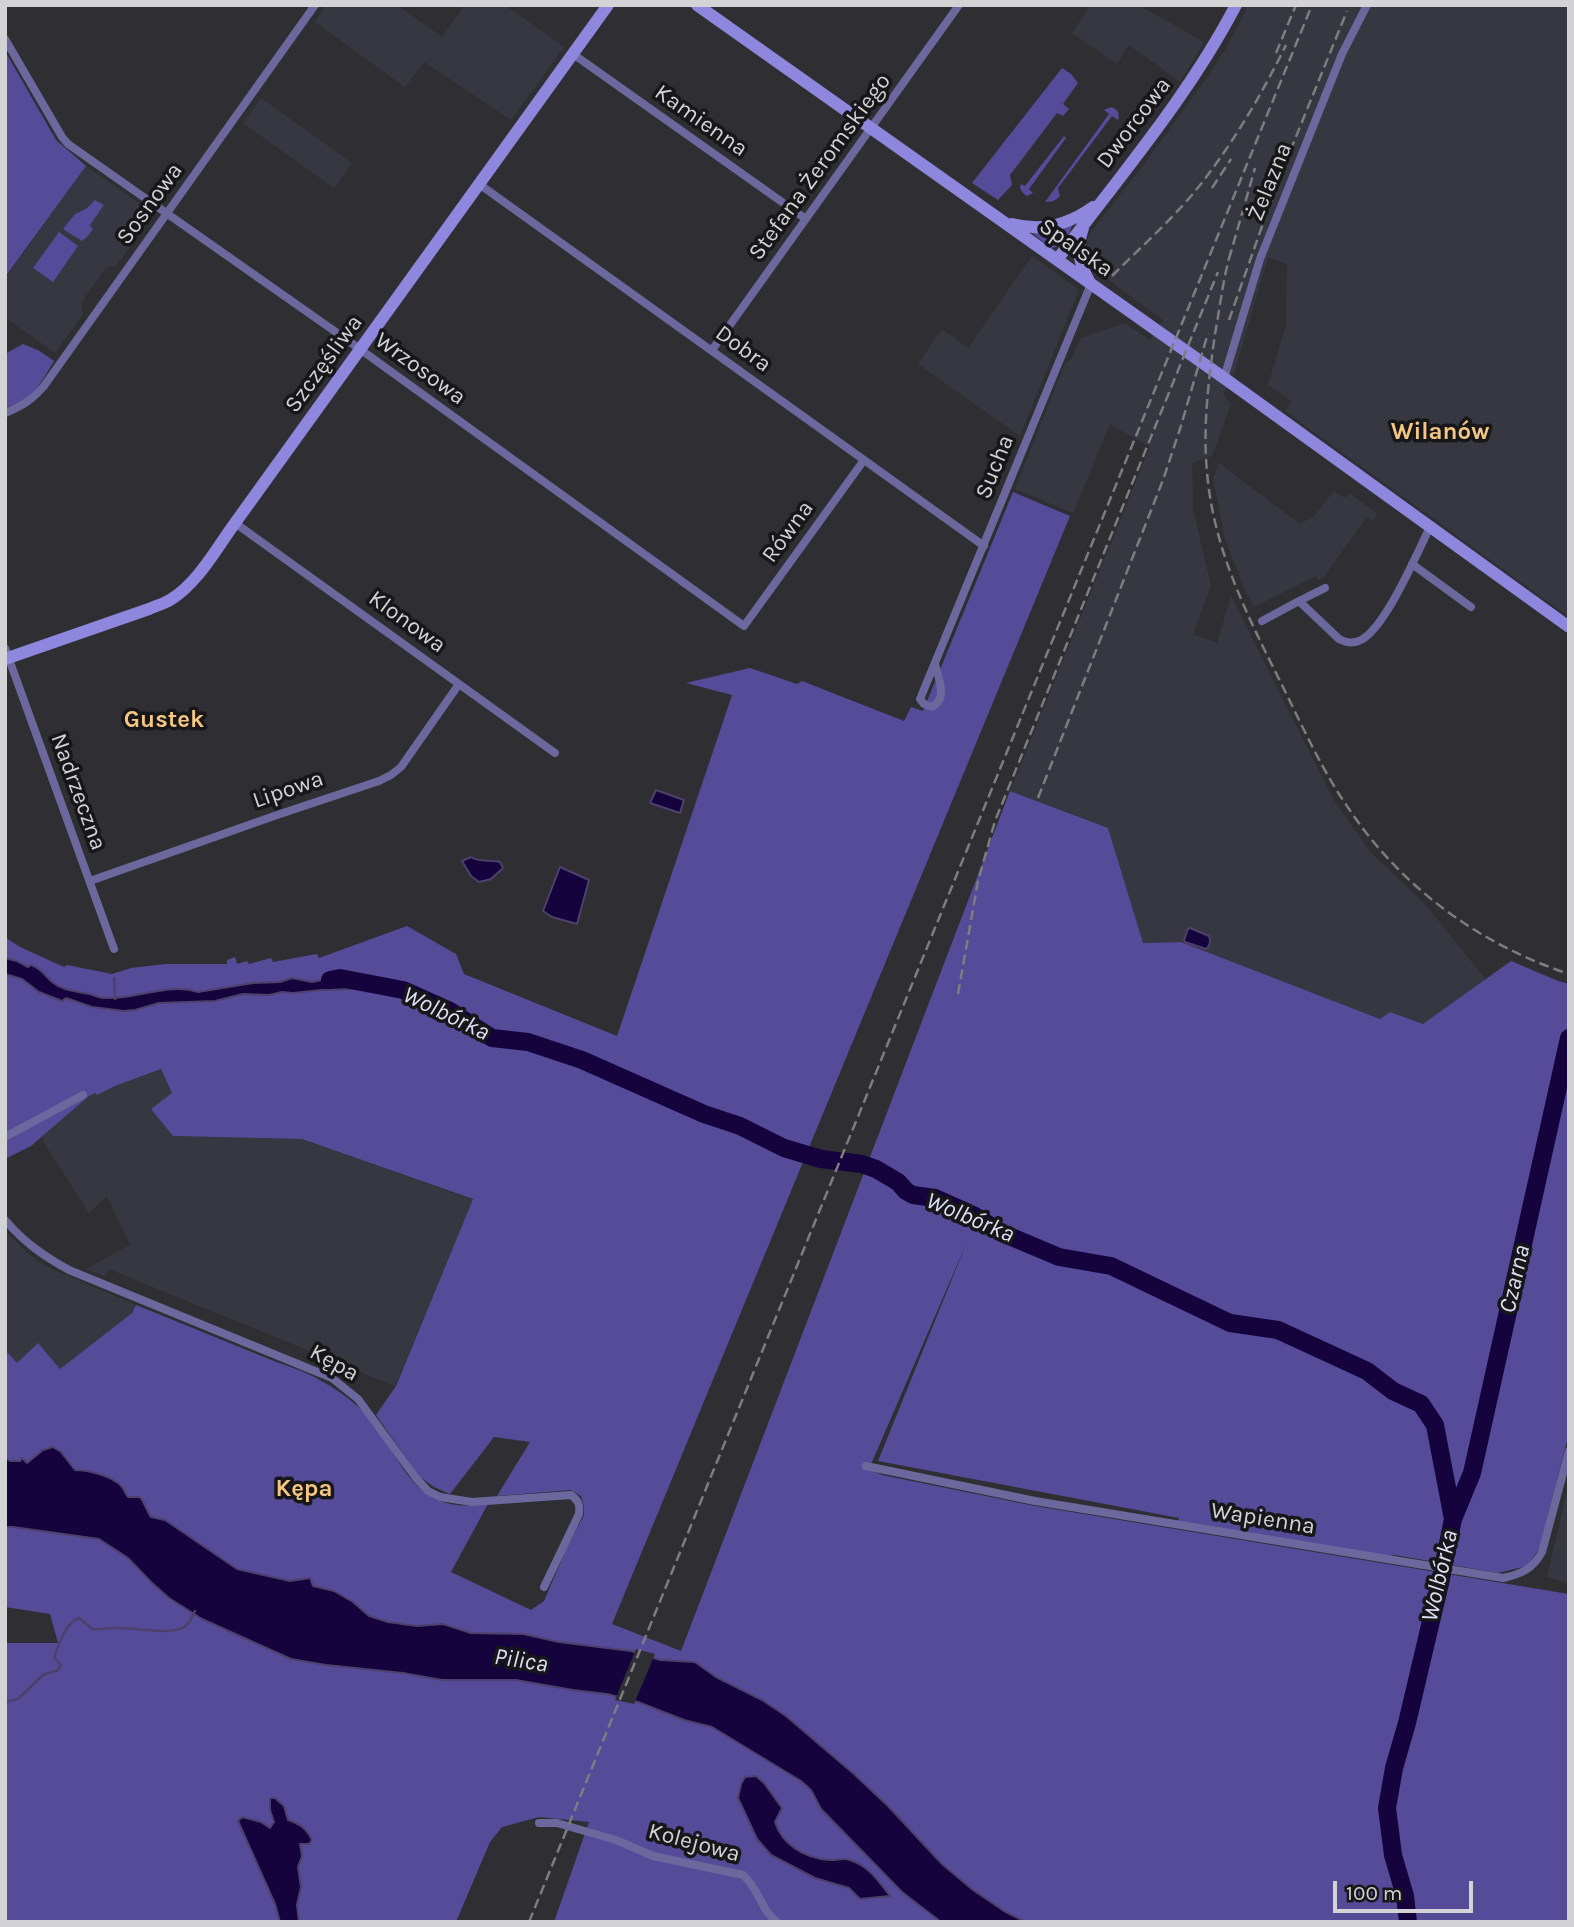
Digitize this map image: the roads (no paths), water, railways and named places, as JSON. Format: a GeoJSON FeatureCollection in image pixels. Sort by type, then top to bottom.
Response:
{"type":"FeatureCollection","features":[{"type":"Feature","properties":{"kind":"street","name":"Sosnowa"},"geometry":{"type":"LineString","coordinates":[[5,413],[25,405],[40,392],[315,5]]}},
{"type":"Feature","properties":{"kind":"street","name":"Szczęśliwa"},"geometry":{"type":"LineString","coordinates":[[6,655],[169,601],[200,572],[608,5]]}},
{"type":"Feature","properties":{"kind":"street","name":"Spalska"},"geometry":{"type":"LineString","coordinates":[[697,5],[1224,378],[1569,627]]}},
{"type":"Feature","properties":{"kind":"street","name":"Stefana Żeromskiego"},"geometry":{"type":"LineString","coordinates":[[712,350],[959,5]]}},
{"type":"Feature","properties":{"kind":"street","name":"Dworcowa"},"geometry":{"type":"LineString","coordinates":[[1057,260],[1192,80],[1218,40],[1236,5]]}},
{"type":"Feature","properties":{"kind":"street","name":"Żelazna"},"geometry":{"type":"LineString","coordinates":[[1224,378],[1260,259],[1342,54],[1367,5]]}},
{"type":"Feature","properties":{"kind":"street","name":"Wrzosowa"},"geometry":{"type":"LineString","coordinates":[[5,39],[68,144],[360,349],[744,626]]}},
{"type":"Feature","properties":{"kind":"street","name":"Kamienna"},"geometry":{"type":"LineString","coordinates":[[573,54],[806,219]]}},
{"type":"Feature","properties":{"kind":"street","name":"Dobra"},"geometry":{"type":"LineString","coordinates":[[480,184],[984,546]]}},
{"type":"Feature","properties":{"kind":"street"},"geometry":{"type":"LineString","coordinates":[[1002,222],[1030,229],[1057,225],[1078,216],[1102,200]]}},
{"type":"Feature","properties":{"kind":"street"},"geometry":{"type":"LineString","coordinates":[[1086,221],[1080,238],[1079,252],[1081,267],[1091,284]]}},
{"type":"Feature","properties":{"kind":"street","name":"Sucha"},"geometry":{"type":"LineString","coordinates":[[935,664],[943,696],[939,703],[932,707],[920,699],[1091,284]]}},
{"type":"Feature","properties":{"kind":"street","name":"Równa"},"geometry":{"type":"LineString","coordinates":[[744,626],[864,460]]}},
{"type":"Feature","properties":{"kind":"street","name":"Klonowa"},"geometry":{"type":"LineString","coordinates":[[235,523],[555,753]]}},
{"type":"Feature","properties":{"kind":"street"},"geometry":{"type":"LineString","coordinates":[[1299,601],[1339,639],[1347,643],[1360,641],[1372,631],[1392,602],[1430,527]]}},
{"type":"Feature","properties":{"kind":"street"},"geometry":{"type":"LineString","coordinates":[[1412,564],[1471,607]]}},
{"type":"Feature","properties":{"kind":"street"},"geometry":{"type":"LineString","coordinates":[[1262,621],[1325,588]]}},
{"type":"Feature","properties":{"kind":"street","name":"Nadrzeczna"},"geometry":{"type":"LineString","coordinates":[[6,655],[114,949]]}},
{"type":"Feature","properties":{"kind":"street","name":"Lipowa"},"geometry":{"type":"LineString","coordinates":[[90,881],[391,775],[401,767],[459,684]]}},
{"type":"Feature","properties":{"kind":"street"},"geometry":{"type":"LineString","coordinates":[[5,1137],[82,1095]]}},
{"type":"Feature","properties":{"kind":"street","name":"Kępa"},"geometry":{"type":"LineString","coordinates":[[5,1220],[39,1253],[69,1270],[332,1378],[358,1399],[416,1478],[428,1491],[440,1497],[472,1503],[571,1495],[577,1499],[579,1514],[544,1587]]}},
{"type":"Feature","properties":{"kind":"street","name":"Wapienna"},"geometry":{"type":"LineString","coordinates":[[866,1466],[1035,1500],[1503,1578],[1524,1573],[1538,1561],[1545,1544],[1569,1451]]}},
{"type":"Feature","properties":{"kind":"street","name":"Kolejowa"},"geometry":{"type":"LineString","coordinates":[[539,1823],[557,1823],[616,1840],[653,1856],[743,1875],[751,1882],[777,1922]]}},
{"type":"Feature","properties":{"kind":"water"},"geometry":{"type":"Polygon","coordinates":[[[656,790],[684,800],[680,813],[650,803],[656,790]]]}},
{"type":"Feature","properties":{"kind":"water"},"geometry":{"type":"Polygon","coordinates":[[[471,857],[500,862],[503,868],[491,879],[479,882],[471,876],[462,861],[471,857]]]}},
{"type":"Feature","properties":{"kind":"water"},"geometry":{"type":"Polygon","coordinates":[[[560,867],[589,880],[577,924],[552,917],[543,911],[560,867]]]}},
{"type":"Feature","properties":{"kind":"water"},"geometry":{"type":"Polygon","coordinates":[[[1190,928],[1209,936],[1210,943],[1206,949],[1185,942],[1190,928]]]}},
{"type":"Feature","properties":{"kind":"water"},"geometry":{"type":"Polygon","coordinates":[[[5,958],[28,967],[34,966],[61,987],[103,998],[128,997],[175,989],[198,992],[253,983],[280,982],[292,978],[312,982],[347,973],[352,975],[355,989],[269,995],[243,994],[215,1001],[159,1003],[124,1011],[92,1007],[66,998],[62,1001],[39,992],[22,979],[5,974],[5,958]]]}},
{"type":"Feature","properties":{"kind":"water","name":"Pilica"},"geometry":{"type":"Polygon","coordinates":[[[53,1447],[61,1452],[75,1470],[114,1480],[128,1497],[140,1497],[151,1517],[165,1520],[237,1569],[290,1581],[310,1578],[313,1586],[334,1591],[369,1616],[417,1626],[443,1624],[471,1633],[523,1634],[559,1642],[631,1651],[660,1660],[695,1662],[716,1677],[762,1700],[786,1716],[888,1806],[942,1864],[973,1890],[1026,1922],[941,1922],[902,1892],[821,1809],[811,1790],[801,1781],[712,1727],[607,1694],[516,1680],[442,1680],[291,1659],[202,1619],[169,1598],[128,1558],[99,1539],[5,1527],[5,1458],[20,1461],[22,1458],[27,1463],[43,1450],[53,1447]]]}},
{"type":"Feature","properties":{"kind":"water"},"geometry":{"type":"Polygon","coordinates":[[[756,1776],[782,1808],[775,1822],[789,1844],[820,1859],[847,1859],[860,1865],[874,1876],[890,1896],[860,1899],[849,1888],[815,1878],[771,1855],[757,1839],[738,1798],[745,1777],[756,1776]]]}},
{"type":"Feature","properties":{"kind":"water"},"geometry":{"type":"Polygon","coordinates":[[[270,1798],[275,1798],[284,1806],[288,1820],[302,1827],[312,1840],[309,1844],[300,1844],[302,1856],[298,1867],[301,1887],[297,1905],[299,1922],[280,1922],[275,1904],[238,1821],[242,1817],[261,1822],[270,1828],[274,1822],[270,1798]]]}},
{"type":"Feature","properties":{"kind":"waterway"},"geometry":{"type":"LineString","coordinates":[[114,978],[115,999]]}},
{"type":"Feature","properties":{"kind":"waterway","name":"Wolbórka"},"geometry":{"type":"LineString","coordinates":[[330,980],[340,978],[403,990],[450,1011],[492,1038],[528,1042],[582,1060],[704,1114],[740,1126],[784,1148],[821,1159],[862,1164],[876,1169],[913,1195],[935,1198],[975,1216],[1002,1233],[1059,1257],[1111,1266],[1230,1323],[1278,1330],[1367,1371],[1393,1391],[1421,1404],[1435,1425],[1453,1519],[1387,1808],[1393,1855],[1405,1896],[1408,1922]]}},
{"type":"Feature","properties":{"kind":"waterway","name":"Czarna"},"geometry":{"type":"LineString","coordinates":[[1453,1519],[1472,1473],[1569,1038]]}},
{"type":"Feature","properties":{"kind":"waterway"},"geometry":{"type":"LineString","coordinates":[[5,1702],[18,1699],[43,1675],[58,1670],[61,1665],[54,1657],[58,1646],[70,1624],[79,1618],[92,1629],[168,1631],[184,1627],[195,1611]]}},
{"type":"Feature","properties":{"kind":"railway"},"geometry":{"type":"LineString","coordinates":[[1276,53],[1296,5]]}},
{"type":"Feature","properties":{"kind":"railway"},"geometry":{"type":"LineString","coordinates":[[529,1922],[1312,5]]}},
{"type":"Feature","properties":{"kind":"railway"},"geometry":{"type":"LineString","coordinates":[[1229,320],[1278,181],[1347,11]]}},
{"type":"Feature","properties":{"kind":"railway"},"geometry":{"type":"LineString","coordinates":[[1112,276],[1173,216],[1206,178],[1243,123],[1286,45]]}},
{"type":"Feature","properties":{"kind":"railway"},"geometry":{"type":"LineString","coordinates":[[1212,188],[1231,159]]}},
{"type":"Feature","properties":{"kind":"railway"},"geometry":{"type":"LineString","coordinates":[[1229,259],[1255,168]]}},
{"type":"Feature","properties":{"kind":"railway"},"geometry":{"type":"LineString","coordinates":[[1231,251],[1210,371],[1206,463],[1218,534],[1234,583],[1256,631],[1329,778],[1370,838],[1393,864],[1445,910],[1474,929],[1504,947],[1569,974]]}},
{"type":"Feature","properties":{"kind":"railway"},"geometry":{"type":"LineString","coordinates":[[958,994],[978,881],[995,821],[1218,272]]}},
{"type":"Feature","properties":{"kind":"railway"},"geometry":{"type":"LineString","coordinates":[[1038,798],[1163,480],[1208,333]]}},
{"type":"Feature","properties":{"kind":"district","name":"Wilanów"},"geometry":{"type":"Point","coordinates":[1440,432]}},
{"type":"Feature","properties":{"kind":"district","name":"Gustek"},"geometry":{"type":"Point","coordinates":[164,720]}},
{"type":"Feature","properties":{"kind":"district","name":"Kępa"},"geometry":{"type":"Point","coordinates":[304,1489]}}]}
